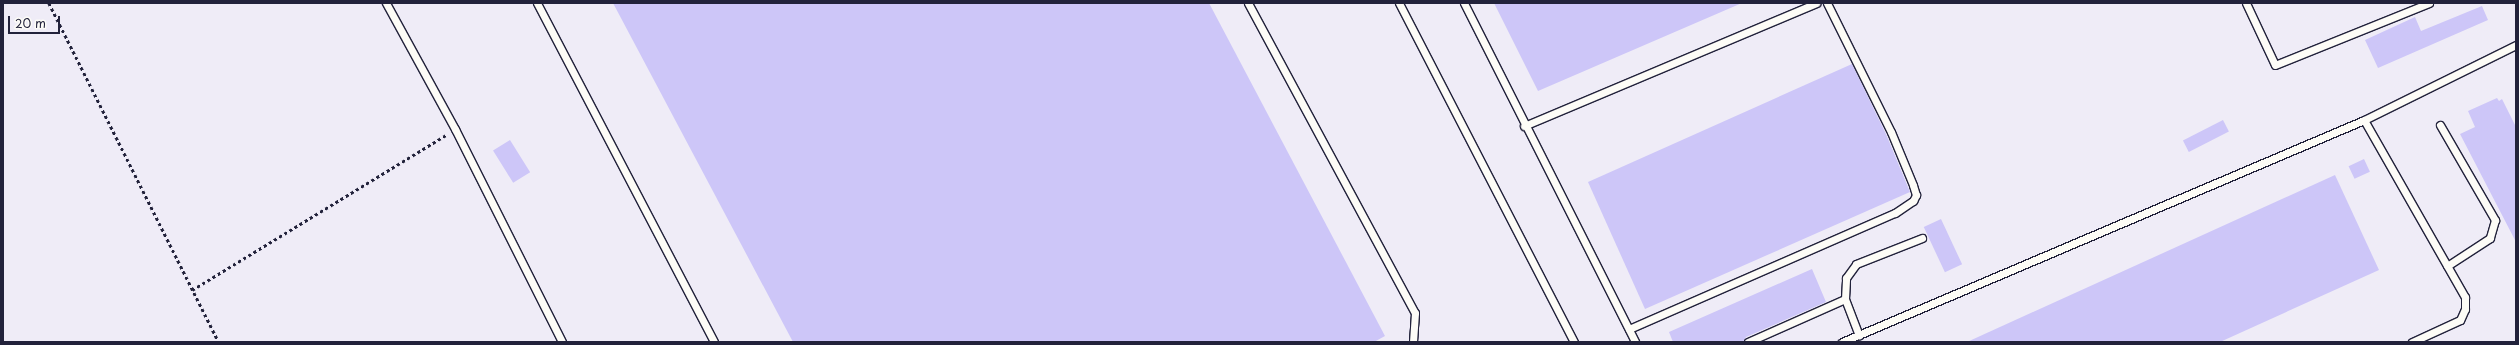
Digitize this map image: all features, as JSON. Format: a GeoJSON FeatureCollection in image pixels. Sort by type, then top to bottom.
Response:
{"type":"FeatureCollection","features":[{"type":"Feature","properties":{"kind":"lane"},"geometry":{"type":"LineString","coordinates":[[386,3],[455,129],[562,342]]}},
{"type":"Feature","properties":{"kind":"lane"},"geometry":{"type":"LineString","coordinates":[[536,3],[714,342]]}},
{"type":"Feature","properties":{"kind":"lane"},"geometry":{"type":"LineString","coordinates":[[1248,3],[1414,313],[1413,342]]}},
{"type":"Feature","properties":{"kind":"lane"},"geometry":{"type":"LineString","coordinates":[[1399,3],[1574,342]]}},
{"type":"Feature","properties":{"kind":"lane"},"geometry":{"type":"LineString","coordinates":[[1464,3],[1524,126],[1635,342]]}},
{"type":"Feature","properties":{"kind":"lane"},"geometry":{"type":"LineString","coordinates":[[1524,126],[1816,3]]}},
{"type":"Feature","properties":{"kind":"lane"},"geometry":{"type":"LineString","coordinates":[[1629,329],[1895,213],[1913,201],[1916,195],[1913,185],[1891,132],[1827,3]]}},
{"type":"Feature","properties":{"kind":"lane"},"geometry":{"type":"LineString","coordinates":[[2246,3],[2275,65],[2429,3]]}},
{"type":"Feature","properties":{"kind":"lane"},"geometry":{"type":"LineString","coordinates":[[1842,342],[2364,120],[2516,46]]}},
{"type":"Feature","properties":{"kind":"lane"},"geometry":{"type":"LineString","coordinates":[[2364,120],[2448,266],[2464,297],[2465,309],[2460,320],[2412,342]]}},
{"type":"Feature","properties":{"kind":"lane"},"geometry":{"type":"LineString","coordinates":[[2440,125],[2495,220],[2490,238],[2448,266]]}},
{"type":"Feature","properties":{"kind":"lane"},"geometry":{"type":"LineString","coordinates":[[1859,335],[1844,300],[1846,278],[1856,264],[1922,238]]}},
{"type":"Feature","properties":{"kind":"lane"},"geometry":{"type":"LineString","coordinates":[[1748,342],[1844,300]]}},
{"type":"Feature","properties":{"kind":"path"},"geometry":{"type":"LineString","coordinates":[[50,3],[219,342]]}},
{"type":"Feature","properties":{"kind":"path"},"geometry":{"type":"LineString","coordinates":[[192,290],[455,129]]}},
{"type":"Feature","properties":{"kind":"shaded area"},"geometry":{"type":"Polygon","coordinates":[[[3,3],[2516,3],[2516,342],[3,342],[3,3]]]}},
{"type":"Feature","properties":{"kind":"building"},"geometry":{"type":"Polygon","coordinates":[[[613,3],[1209,3],[1385,336],[1374,342],[793,342],[613,3]]]}},
{"type":"Feature","properties":{"kind":"building"},"geometry":{"type":"Polygon","coordinates":[[[1494,3],[1742,3],[1538,91],[1494,3]]]}},
{"type":"Feature","properties":{"kind":"building"},"geometry":{"type":"Polygon","coordinates":[[[2482,6],[2488,20],[2378,68],[2365,40],[2415,17],[2421,31],[2482,6]]]}},
{"type":"Feature","properties":{"kind":"building"},"geometry":{"type":"Polygon","coordinates":[[[1852,64],[1886,134],[1910,192],[1645,309],[1588,182],[1852,64]]]}},
{"type":"Feature","properties":{"kind":"building"},"geometry":{"type":"Polygon","coordinates":[[[2497,98],[2499,101],[2502,99],[2516,127],[2516,242],[2460,134],[2475,127],[2468,111],[2497,98]]]}},
{"type":"Feature","properties":{"kind":"building"},"geometry":{"type":"Polygon","coordinates":[[[2223,120],[2229,132],[2189,152],[2183,140],[2223,120]]]}},
{"type":"Feature","properties":{"kind":"building"},"geometry":{"type":"Polygon","coordinates":[[[510,140],[530,172],[513,183],[493,151],[510,140]]]}},
{"type":"Feature","properties":{"kind":"building"},"geometry":{"type":"Polygon","coordinates":[[[2364,159],[2370,172],[2355,179],[2349,166],[2364,159]]]}},
{"type":"Feature","properties":{"kind":"building"},"geometry":{"type":"Polygon","coordinates":[[[2335,175],[2379,270],[2220,342],[1967,342],[2335,175]]]}},
{"type":"Feature","properties":{"kind":"building"},"geometry":{"type":"Polygon","coordinates":[[[1941,219],[1962,264],[1945,272],[1924,227],[1941,219]]]}},
{"type":"Feature","properties":{"kind":"building"},"geometry":{"type":"Polygon","coordinates":[[[1812,269],[1826,302],[1746,337],[1743,342],[1673,342],[1669,332],[1812,269]]]}}]}
